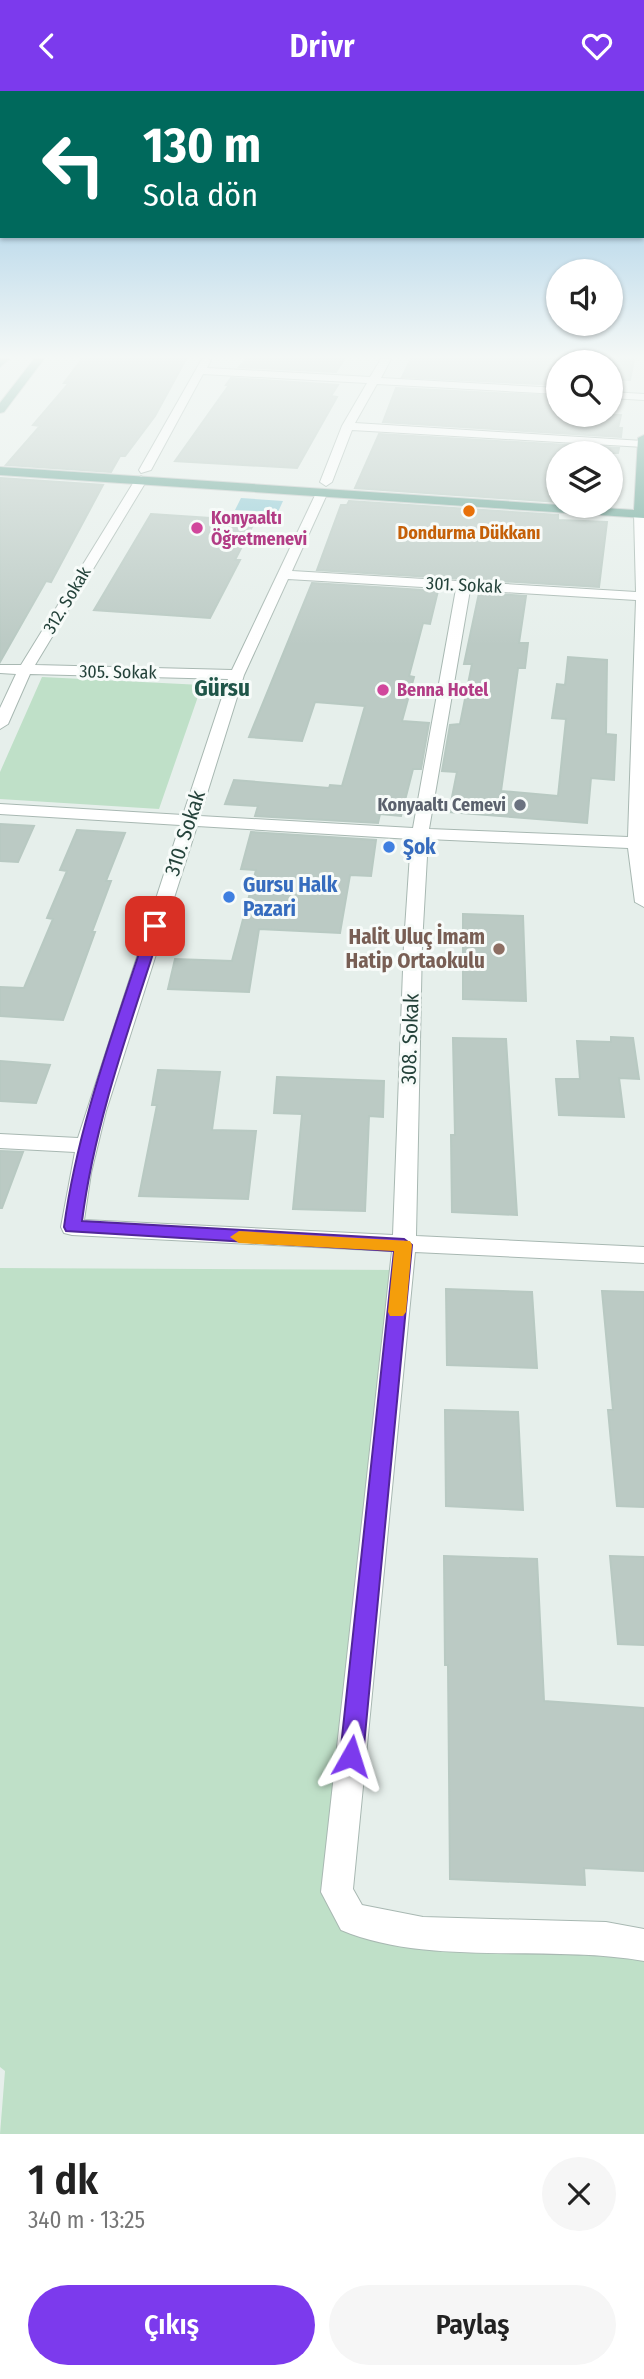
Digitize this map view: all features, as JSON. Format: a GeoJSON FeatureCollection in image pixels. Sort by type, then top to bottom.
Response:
{"type":"FeatureCollection","features":[{"type":"Feature","properties":{"kind":"main road"},"geometry":{"type":"LineString","coordinates":[[642,508],[643,454]]}},
{"type":"Feature","properties":{"kind":"main road"},"geometry":{"type":"LineString","coordinates":[[0,460],[143,475]]}},
{"type":"Feature","properties":{"kind":"main road"},"geometry":{"type":"LineString","coordinates":[[0,471],[143,475],[642,508]]}},
{"type":"Feature","properties":{"kind":"main road"},"geometry":{"type":"LineString","coordinates":[[324,487],[546,496]]}},
{"type":"Feature","properties":{"kind":"main road"},"geometry":{"type":"LineString","coordinates":[[623,504],[642,508]]}},
{"type":"Feature","properties":{"kind":"street","name":"312. Sokak"},"geometry":{"type":"LineString","coordinates":[[0,724],[25,670],[154,454]]}},
{"type":"Feature","properties":{"kind":"street","name":"310. Sokak"},"geometry":{"type":"LineString","coordinates":[[337,454],[237,675],[188,820],[87,1146],[72,1227],[404,1245]]}},
{"type":"Feature","properties":{"kind":"street"},"geometry":{"type":"LineString","coordinates":[[642,508],[640,843],[644,902]]}},
{"type":"Feature","properties":{"kind":"street","name":"301. Sokak"},"geometry":{"type":"LineString","coordinates":[[284,575],[643,596]]}},
{"type":"Feature","properties":{"kind":"street","name":"308. Sokak"},"geometry":{"type":"LineString","coordinates":[[464,586],[420,834],[413,944],[404,1245],[337,1892],[352,1919],[423,1933],[606,1938],[644,1945]]}},
{"type":"Feature","properties":{"kind":"street","name":"305. Sokak"},"geometry":{"type":"LineString","coordinates":[[0,669],[237,675]]}},
{"type":"Feature","properties":{"kind":"street"},"geometry":{"type":"LineString","coordinates":[[0,809],[420,834],[640,843]]}},
{"type":"Feature","properties":{"kind":"street"},"geometry":{"type":"LineString","coordinates":[[0,1141],[87,1146]]}},
{"type":"Feature","properties":{"kind":"street"},"geometry":{"type":"LineString","coordinates":[[404,1245],[644,1255]]}},
{"type":"Feature","properties":{"kind":"green space"},"geometry":{"type":"Polygon","coordinates":[[[42,677],[202,685],[159,809],[0,799],[0,772],[42,677]]]}},
{"type":"Feature","properties":{"kind":"green space"},"geometry":{"type":"Polygon","coordinates":[[[0,1268],[401,1270],[337,1892],[353,1919],[644,1958],[644,2134],[0,2134],[5,2071],[0,2067],[0,1268]]]}},
{"type":"Feature","properties":{"kind":"water"},"geometry":{"type":"Polygon","coordinates":[[[241,498],[283,501],[278,512],[235,510],[241,498]]]}},
{"type":"Feature","properties":{"kind":"building"},"geometry":{"type":"Polygon","coordinates":[[[15,454],[126,454],[120,456],[111,472],[6,465],[15,454]]]}},
{"type":"Feature","properties":{"kind":"building"},"geometry":{"type":"Polygon","coordinates":[[[180,454],[305,454],[297,468],[175,461],[180,454]]]}},
{"type":"Feature","properties":{"kind":"building"},"geometry":{"type":"Polygon","coordinates":[[[370,454],[546,454],[546,501],[355,488],[370,454]]]}},
{"type":"Feature","properties":{"kind":"building"},"geometry":{"type":"Polygon","coordinates":[[[0,478],[103,485],[51,582],[46,581],[0,662],[0,478]]]}},
{"type":"Feature","properties":{"kind":"building"},"geometry":{"type":"Polygon","coordinates":[[[349,501],[546,514],[546,518],[558,520],[607,522],[599,587],[317,570],[341,505],[347,505],[349,501]]]}},
{"type":"Feature","properties":{"kind":"building"},"geometry":{"type":"Polygon","coordinates":[[[151,514],[255,521],[235,560],[240,560],[210,618],[94,610],[151,514]]]}},
{"type":"Feature","properties":{"kind":"building"},"geometry":{"type":"Polygon","coordinates":[[[312,583],[438,591],[430,624],[423,623],[409,676],[414,677],[402,721],[429,723],[421,769],[413,769],[401,816],[380,814],[378,823],[255,816],[258,806],[225,804],[234,780],[329,788],[330,785],[342,786],[365,706],[315,702],[302,741],[249,737],[312,583]]]}},
{"type":"Feature","properties":{"kind":"building"},"geometry":{"type":"Polygon","coordinates":[[[479,593],[526,596],[519,643],[528,643],[525,668],[518,668],[501,791],[558,796],[566,719],[552,718],[557,684],[565,685],[568,657],[607,660],[606,734],[616,735],[614,780],[591,778],[587,823],[449,812],[457,772],[442,771],[450,725],[460,724],[472,664],[464,664],[479,593]]]}},
{"type":"Feature","properties":{"kind":"building"},"geometry":{"type":"Polygon","coordinates":[[[0,824],[34,826],[18,862],[0,861],[0,824]]]}},
{"type":"Feature","properties":{"kind":"building"},"geometry":{"type":"Polygon","coordinates":[[[77,830],[125,833],[106,881],[111,881],[63,1020],[0,1016],[0,987],[24,988],[53,919],[47,918],[67,871],[60,870],[77,830]]]}},
{"type":"Feature","properties":{"kind":"building"},"geometry":{"type":"Polygon","coordinates":[[[251,832],[376,840],[371,876],[350,875],[340,933],[259,929],[249,992],[168,989],[175,959],[232,961],[256,870],[241,869],[251,832]]]}},
{"type":"Feature","properties":{"kind":"building"},"geometry":{"type":"Polygon","coordinates":[[[463,914],[523,916],[526,1001],[463,999],[463,914]]]}},
{"type":"Feature","properties":{"kind":"building"},"geometry":{"type":"Polygon","coordinates":[[[611,1037],[633,1038],[639,1079],[619,1078],[624,1117],[559,1115],[556,1079],[580,1079],[577,1041],[611,1042],[611,1037]]]}},
{"type":"Feature","properties":{"kind":"building"},"geometry":{"type":"Polygon","coordinates":[[[453,1038],[506,1039],[517,1215],[452,1212],[451,1135],[455,1135],[453,1038]]]}},
{"type":"Feature","properties":{"kind":"building"},"geometry":{"type":"Polygon","coordinates":[[[0,1061],[50,1065],[36,1103],[0,1101],[0,1061]]]}},
{"type":"Feature","properties":{"kind":"building"},"geometry":{"type":"Polygon","coordinates":[[[158,1070],[220,1072],[212,1130],[256,1131],[248,1199],[139,1196],[157,1105],[152,1105],[158,1070]]]}},
{"type":"Feature","properties":{"kind":"building"},"geometry":{"type":"Polygon","coordinates":[[[277,1077],[384,1081],[383,1117],[369,1116],[365,1211],[293,1209],[302,1114],[274,1113],[277,1077]]]}},
{"type":"Feature","properties":{"kind":"building"},"geometry":{"type":"Polygon","coordinates":[[[0,1151],[23,1152],[2,1208],[0,1208],[0,1151]]]}},
{"type":"Feature","properties":{"kind":"building"},"geometry":{"type":"Polygon","coordinates":[[[446,1289],[532,1292],[537,1368],[447,1365],[446,1289]]]}},
{"type":"Feature","properties":{"kind":"building"},"geometry":{"type":"Polygon","coordinates":[[[602,1291],[644,1292],[644,1507],[617,1506],[608,1410],[613,1410],[602,1291]]]}},
{"type":"Feature","properties":{"kind":"building"},"geometry":{"type":"Polygon","coordinates":[[[445,1410],[518,1412],[523,1510],[446,1506],[445,1410]]]}},
{"type":"Feature","properties":{"kind":"building"},"geometry":{"type":"Polygon","coordinates":[[[444,1556],[537,1559],[544,1701],[644,1708],[644,1871],[584,1868],[585,1885],[450,1879],[444,1556]]]}},
{"type":"Feature","properties":{"kind":"building"},"geometry":{"type":"Polygon","coordinates":[[[610,1556],[644,1557],[644,1645],[618,1644],[610,1556]]]}},
{"type":"Feature","properties":{"kind":"slow traffic"},"geometry":{"type":"LineString","coordinates":[[239,1237],[404,1245],[397,1312]]}},
{"type":"Feature","properties":{"kind":"place","name":"Dondurma Dükkanı"},"geometry":{"type":"Point","coordinates":[469,511]}},
{"type":"Feature","properties":{"kind":"place","name":"Konyaaltı Öğretmenevi"},"geometry":{"type":"Point","coordinates":[197,528]}},
{"type":"Feature","properties":{"kind":"place","name":"Benna Hotel"},"geometry":{"type":"Point","coordinates":[383,690]}},
{"type":"Feature","properties":{"kind":"place","name":"Konyaaltı Cemevi"},"geometry":{"type":"Point","coordinates":[520,805]}},
{"type":"Feature","properties":{"kind":"place","name":"Şok"},"geometry":{"type":"Point","coordinates":[389,847]}},
{"type":"Feature","properties":{"kind":"place","name":"Gursu Halk Pazari"},"geometry":{"type":"Point","coordinates":[229,897]}},
{"type":"Feature","properties":{"kind":"place","name":"Halit Uluç İmam Hatip Ortaokulu"},"geometry":{"type":"Point","coordinates":[499,949]}},
{"type":"Feature","properties":{"kind":"district","name":"Gürsu"},"geometry":{"type":"Point","coordinates":[222,688]}},
{"type":"Feature","properties":{"kind":"route"},"geometry":{"type":"LineString","coordinates":[[155,926],[96,1111],[80,1173],[72,1227],[404,1245],[351,1756]]}}]}
